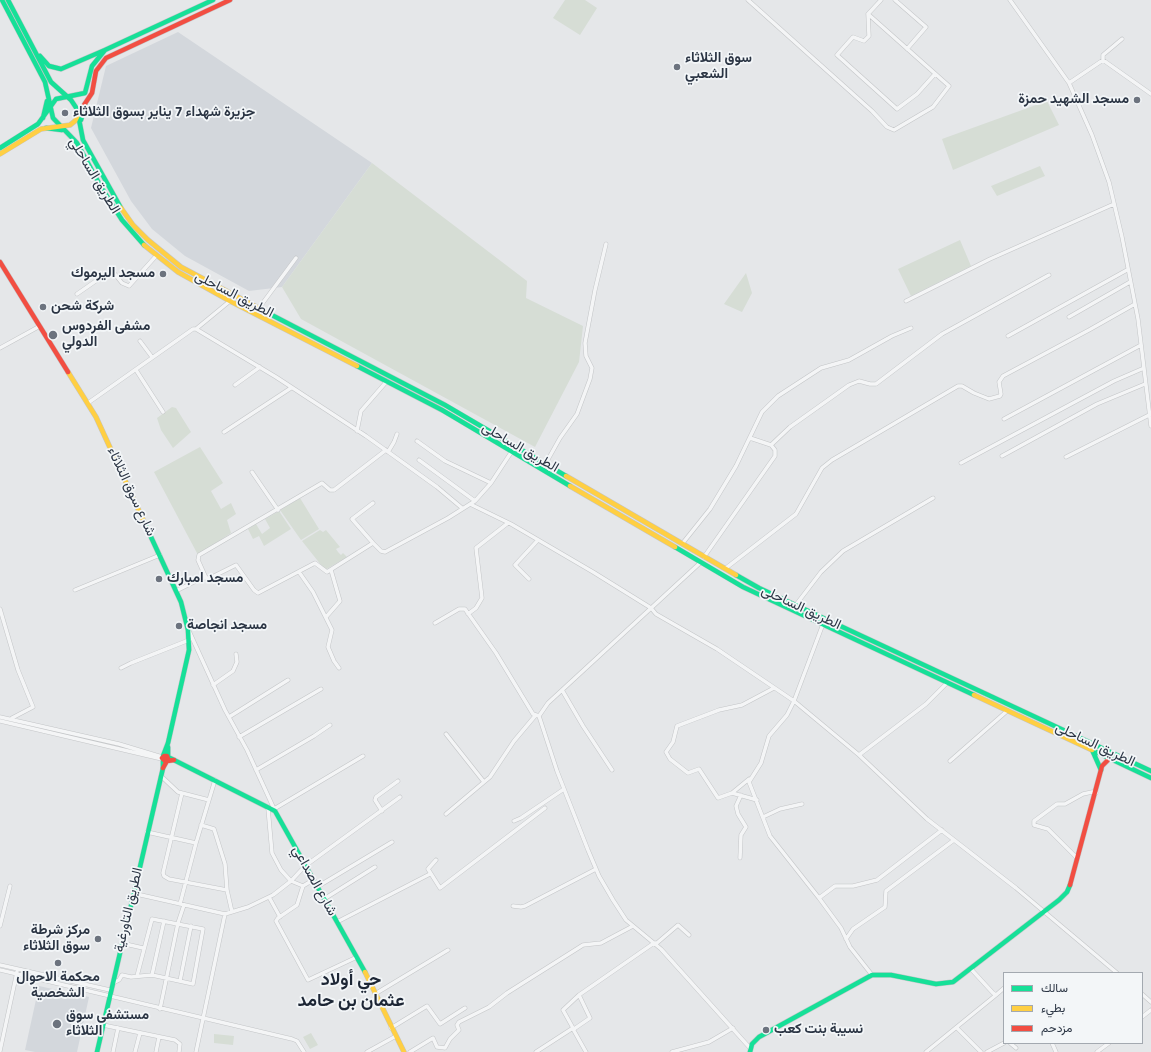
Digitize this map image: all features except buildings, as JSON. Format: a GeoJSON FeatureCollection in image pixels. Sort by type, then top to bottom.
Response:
{"type":"FeatureCollection","features":[{"type":"Feature","properties":{"kind":"main road","name":"الطريق الساحلي"},"geometry":{"type":"LineString","coordinates":[[2,0],[45,82],[53,118],[59,126],[77,143],[101,187],[122,220],[156,256],[178,272]]}},
{"type":"Feature","properties":{"kind":"main road","name":"الطريق الساحلى"},"geometry":{"type":"LineString","coordinates":[[8,0],[51,82],[75,104],[79,114],[80,130],[83,140],[119,205],[133,225],[148,240],[181,267],[445,405],[704,557],[796,606],[1151,771]]}},
{"type":"Feature","properties":{"kind":"main road"},"geometry":{"type":"LineString","coordinates":[[28,39],[47,64],[56,69],[64,68],[213,0]]}},
{"type":"Feature","properties":{"kind":"main road"},"geometry":{"type":"LineString","coordinates":[[0,154],[38,130],[73,123],[92,93],[96,71],[106,58],[230,0]]}},
{"type":"Feature","properties":{"kind":"main road"},"geometry":{"type":"LineString","coordinates":[[0,148],[35,126],[58,98],[83,95],[86,92],[92,66],[105,50]]}},
{"type":"Feature","properties":{"kind":"main road"},"geometry":{"type":"LineString","coordinates":[[43,118],[48,93]]}},
{"type":"Feature","properties":{"kind":"main road"},"geometry":{"type":"LineString","coordinates":[[80,130],[85,104]]}},
{"type":"Feature","properties":{"kind":"main road"},"geometry":{"type":"LineString","coordinates":[[46,128],[59,129],[68,133]]}},
{"type":"Feature","properties":{"kind":"main road","name":"شارع سوق الثلاثاء"},"geometry":{"type":"LineString","coordinates":[[0,262],[88,403],[105,435],[176,591],[188,630],[189,640],[187,661],[165,758]]}},
{"type":"Feature","properties":{"kind":"main road","name":"الطريق الساحلى"},"geometry":{"type":"LineString","coordinates":[[178,272],[230,301],[442,410],[700,563],[755,593],[1151,778]]}},
{"type":"Feature","properties":{"kind":"main road"},"geometry":{"type":"LineString","coordinates":[[284,329],[287,323]]}},
{"type":"Feature","properties":{"kind":"main road"},"geometry":{"type":"LineString","coordinates":[[637,526],[640,519]]}},
{"type":"Feature","properties":{"kind":"main road"},"geometry":{"type":"LineString","coordinates":[[994,705],[997,700]]}},
{"type":"Feature","properties":{"kind":"main road"},"geometry":{"type":"LineString","coordinates":[[1092,750],[1098,760],[1101,772]]}},
{"type":"Feature","properties":{"kind":"main road"},"geometry":{"type":"LineString","coordinates":[[165,758],[174,760],[272,810]]}},
{"type":"Feature","properties":{"kind":"main road","name":"الطريق التاورغية"},"geometry":{"type":"LineString","coordinates":[[97,1052],[132,893],[165,758]]}},
{"type":"Feature","properties":{"kind":"main road"},"geometry":{"type":"LineString","coordinates":[[750,1050],[755,1040],[855,983],[872,975],[891,975],[936,984],[948,984],[959,979],[1044,912],[1066,892],[1072,880],[1096,794],[1102,766],[1109,759]]}},
{"type":"Feature","properties":{"kind":"main road","name":"شارع الصداعي"},"geometry":{"type":"LineString","coordinates":[[272,810],[357,957],[404,1052]]}},
{"type":"Feature","properties":{"kind":"street"},"geometry":{"type":"LineString","coordinates":[[748,0],[872,111],[887,127],[894,130],[933,107],[949,86],[868,14]]}},
{"type":"Feature","properties":{"kind":"street"},"geometry":{"type":"LineString","coordinates":[[880,0],[868,14],[869,36],[864,41],[853,37],[837,55],[897,109],[917,94],[935,74]]}},
{"type":"Feature","properties":{"kind":"street"},"geometry":{"type":"LineString","coordinates":[[895,0],[926,27],[907,49]]}},
{"type":"Feature","properties":{"kind":"street"},"geometry":{"type":"LineString","coordinates":[[1010,0],[1069,83],[1096,146],[1114,204],[1122,237],[1135,304],[1151,426]]}},
{"type":"Feature","properties":{"kind":"street"},"geometry":{"type":"LineString","coordinates":[[1069,83],[1103,60],[1103,55],[1122,39]]}},
{"type":"Feature","properties":{"kind":"street"},"geometry":{"type":"LineString","coordinates":[[1103,60],[1151,94]]}},
{"type":"Feature","properties":{"kind":"street"},"geometry":{"type":"LineString","coordinates":[[1147,91],[1151,88]]}},
{"type":"Feature","properties":{"kind":"street"},"geometry":{"type":"LineString","coordinates":[[906,301],[990,259],[1114,204]]}},
{"type":"Feature","properties":{"kind":"street"},"geometry":{"type":"LineString","coordinates":[[546,463],[560,438],[577,414],[590,379],[592,368],[586,356],[585,343],[595,290],[606,244]]}},
{"type":"Feature","properties":{"kind":"street"},"geometry":{"type":"LineString","coordinates":[[77,294],[110,271],[114,273],[122,283],[129,286],[156,256]]}},
{"type":"Feature","properties":{"kind":"street"},"geometry":{"type":"LineString","coordinates":[[260,308],[296,258]]}},
{"type":"Feature","properties":{"kind":"street"},"geometry":{"type":"LineString","coordinates":[[1008,336],[1128,270]]}},
{"type":"Feature","properties":{"kind":"street"},"geometry":{"type":"LineString","coordinates":[[771,444],[790,427],[849,385],[859,381],[876,384],[942,334],[1049,275]]}},
{"type":"Feature","properties":{"kind":"street"},"geometry":{"type":"LineString","coordinates":[[1069,316],[1130,282]]}},
{"type":"Feature","properties":{"kind":"street"},"geometry":{"type":"LineString","coordinates":[[88,403],[136,370],[152,357],[193,329],[196,329],[230,301]]}},
{"type":"Feature","properties":{"kind":"street"},"geometry":{"type":"LineString","coordinates":[[725,569],[796,514],[822,468],[832,460],[958,386],[962,386],[989,399],[1000,396],[1000,382],[1003,376],[1135,304]]}},
{"type":"Feature","properties":{"kind":"street"},"geometry":{"type":"LineString","coordinates":[[0,348],[40,326]]}},
{"type":"Feature","properties":{"kind":"street"},"geometry":{"type":"LineString","coordinates":[[682,544],[713,504],[766,408],[791,386],[820,368],[849,360],[892,336],[911,328]]}},
{"type":"Feature","properties":{"kind":"street"},"geometry":{"type":"LineString","coordinates":[[196,329],[260,367],[387,451],[462,508]]}},
{"type":"Feature","properties":{"kind":"street"},"geometry":{"type":"LineString","coordinates":[[140,341],[152,357]]}},
{"type":"Feature","properties":{"kind":"street"},"geometry":{"type":"LineString","coordinates":[[1004,419],[1141,345]]}},
{"type":"Feature","properties":{"kind":"street"},"geometry":{"type":"LineString","coordinates":[[236,385],[260,367]]}},
{"type":"Feature","properties":{"kind":"street"},"geometry":{"type":"LineString","coordinates":[[961,463],[1114,381],[1144,368]]}},
{"type":"Feature","properties":{"kind":"street"},"geometry":{"type":"LineString","coordinates":[[136,370],[164,412]]}},
{"type":"Feature","properties":{"kind":"street"},"geometry":{"type":"LineString","coordinates":[[357,431],[361,411],[387,382]]}},
{"type":"Feature","properties":{"kind":"street"},"geometry":{"type":"LineString","coordinates":[[1002,456],[1097,404],[1145,384]]}},
{"type":"Feature","properties":{"kind":"street"},"geometry":{"type":"LineString","coordinates":[[224,432],[292,388]]}},
{"type":"Feature","properties":{"kind":"street"},"geometry":{"type":"LineString","coordinates":[[1066,457],[1150,415]]}},
{"type":"Feature","properties":{"kind":"street"},"geometry":{"type":"LineString","coordinates":[[206,578],[198,560],[199,555],[322,483],[330,490],[334,490],[387,451],[394,442],[397,434]]}},
{"type":"Feature","properties":{"kind":"street"},"geometry":{"type":"LineString","coordinates":[[704,557],[775,456],[775,450],[771,444],[750,438]]}},
{"type":"Feature","properties":{"kind":"street"},"geometry":{"type":"LineString","coordinates":[[417,441],[445,461],[491,483]]}},
{"type":"Feature","properties":{"kind":"street"},"geometry":{"type":"LineString","coordinates":[[374,503],[352,519],[381,551],[386,552],[448,518],[474,501],[491,483],[512,451]]}},
{"type":"Feature","properties":{"kind":"street"},"geometry":{"type":"LineString","coordinates":[[419,460],[474,501]]}},
{"type":"Feature","properties":{"kind":"street"},"geometry":{"type":"LineString","coordinates":[[252,472],[278,510]]}},
{"type":"Feature","properties":{"kind":"street"},"geometry":{"type":"LineString","coordinates":[[796,606],[821,572],[843,550],[933,498]]}},
{"type":"Feature","properties":{"kind":"street"},"geometry":{"type":"LineString","coordinates":[[470,504],[508,523],[594,572],[651,608],[656,614],[717,649],[794,701],[859,755],[899,794],[1116,972]]}},
{"type":"Feature","properties":{"kind":"street"},"geometry":{"type":"LineString","coordinates":[[468,614],[476,608],[482,598],[476,548],[508,523]]}},
{"type":"Feature","properties":{"kind":"street"},"geometry":{"type":"LineString","coordinates":[[529,579],[515,565],[538,540]]}},
{"type":"Feature","properties":{"kind":"street"},"geometry":{"type":"LineString","coordinates":[[176,591],[202,578],[210,578],[238,566],[254,590],[258,593],[315,563],[326,572],[331,570],[373,543]]}},
{"type":"Feature","properties":{"kind":"street"},"geometry":{"type":"LineString","coordinates":[[75,590],[160,555]]}},
{"type":"Feature","properties":{"kind":"street"},"geometry":{"type":"LineString","coordinates":[[446,814],[493,773],[514,741],[543,708],[700,563]]}},
{"type":"Feature","properties":{"kind":"street"},"geometry":{"type":"LineString","coordinates":[[326,617],[340,600],[331,570]]}},
{"type":"Feature","properties":{"kind":"street"},"geometry":{"type":"LineString","coordinates":[[299,572],[309,586],[333,632],[328,647],[334,662],[339,668]]}},
{"type":"Feature","properties":{"kind":"street"},"geometry":{"type":"LineString","coordinates":[[435,623],[461,608],[468,614],[496,652],[537,716],[596,869],[613,900],[626,920],[654,943],[733,1028],[750,1050]]}},
{"type":"Feature","properties":{"kind":"street"},"geometry":{"type":"LineString","coordinates":[[0,609],[18,670],[33,707],[12,718]]}},
{"type":"Feature","properties":{"kind":"street"},"geometry":{"type":"LineString","coordinates":[[774,688],[742,705],[719,710],[680,724],[675,728],[673,742],[666,750],[668,757],[686,772],[690,773],[699,769],[709,781],[717,797],[721,798],[732,793],[749,780],[761,763],[769,736],[787,715],[794,701],[824,624]]}},
{"type":"Feature","properties":{"kind":"street"},"geometry":{"type":"LineString","coordinates":[[188,630],[213,685],[256,770],[272,810],[272,853],[280,870],[292,881],[303,886]]}},
{"type":"Feature","properties":{"kind":"street"},"geometry":{"type":"LineString","coordinates":[[122,668],[189,640]]}},
{"type":"Feature","properties":{"kind":"street"},"geometry":{"type":"LineString","coordinates":[[213,685],[233,671],[237,661],[236,654]]}},
{"type":"Feature","properties":{"kind":"street"},"geometry":{"type":"LineString","coordinates":[[229,717],[288,680]]}},
{"type":"Feature","properties":{"kind":"street"},"geometry":{"type":"LineString","coordinates":[[859,755],[934,698],[947,683]]}},
{"type":"Feature","properties":{"kind":"street"},"geometry":{"type":"LineString","coordinates":[[239,737],[321,689]]}},
{"type":"Feature","properties":{"kind":"street"},"geometry":{"type":"LineString","coordinates":[[562,690],[583,726],[612,770]]}},
{"type":"Feature","properties":{"kind":"street"},"geometry":{"type":"LineString","coordinates":[[950,761],[1007,711]]}},
{"type":"Feature","properties":{"kind":"street"},"geometry":{"type":"LineString","coordinates":[[0,717],[12,718],[72,732],[165,758]]}},
{"type":"Feature","properties":{"kind":"street"},"geometry":{"type":"LineString","coordinates":[[0,721],[165,758]]}},
{"type":"Feature","properties":{"kind":"street"},"geometry":{"type":"LineString","coordinates":[[256,770],[330,725]]}},
{"type":"Feature","properties":{"kind":"street"},"geometry":{"type":"LineString","coordinates":[[71,738],[72,732]]}},
{"type":"Feature","properties":{"kind":"street"},"geometry":{"type":"LineString","coordinates":[[446,734],[484,782]]}},
{"type":"Feature","properties":{"kind":"street"},"geometry":{"type":"LineString","coordinates":[[272,810],[363,756]]}},
{"type":"Feature","properties":{"kind":"street"},"geometry":{"type":"LineString","coordinates":[[161,776],[182,793],[208,800]]}},
{"type":"Feature","properties":{"kind":"street"},"geometry":{"type":"LineString","coordinates":[[160,1009],[186,881],[208,800],[215,780]]}},
{"type":"Feature","properties":{"kind":"street"},"geometry":{"type":"LineString","coordinates":[[749,780],[770,836],[819,898],[872,975]]}},
{"type":"Feature","properties":{"kind":"street"},"geometry":{"type":"LineString","coordinates":[[382,811],[375,798],[398,781]]}},
{"type":"Feature","properties":{"kind":"street"},"geometry":{"type":"LineString","coordinates":[[514,821],[521,818],[564,789]]}},
{"type":"Feature","properties":{"kind":"street"},"geometry":{"type":"LineString","coordinates":[[1077,858],[1048,829],[1034,824],[1034,821],[1057,804],[1065,804],[1083,794],[1092,792],[1096,794]]}},
{"type":"Feature","properties":{"kind":"street"},"geometry":{"type":"LineString","coordinates":[[182,793],[163,872],[164,876],[169,879],[186,881],[227,890]]}},
{"type":"Feature","properties":{"kind":"street"},"geometry":{"type":"LineString","coordinates":[[732,793],[757,800]]}},
{"type":"Feature","properties":{"kind":"street"},"geometry":{"type":"LineString","coordinates":[[740,858],[741,835],[746,828],[737,809],[737,804],[741,795]]}},
{"type":"Feature","properties":{"kind":"street"},"geometry":{"type":"LineString","coordinates":[[132,893],[225,914],[248,908],[282,889],[292,881],[305,866],[400,797]]}},
{"type":"Feature","properties":{"kind":"street"},"geometry":{"type":"LineString","coordinates":[[762,817],[780,809],[802,804]]}},
{"type":"Feature","properties":{"kind":"street"},"geometry":{"type":"LineString","coordinates":[[436,860],[429,867],[430,874],[440,888],[545,808]]}},
{"type":"Feature","properties":{"kind":"street"},"geometry":{"type":"LineString","coordinates":[[201,825],[214,829],[225,864],[227,890],[232,912]]}},
{"type":"Feature","properties":{"kind":"street"},"geometry":{"type":"LineString","coordinates":[[819,898],[835,886],[853,886],[877,880],[942,830]]}},
{"type":"Feature","properties":{"kind":"street"},"geometry":{"type":"LineString","coordinates":[[147,832],[196,843]]}},
{"type":"Feature","properties":{"kind":"street"},"geometry":{"type":"LineString","coordinates":[[846,939],[853,929],[885,907],[886,891],[954,840]]}},
{"type":"Feature","properties":{"kind":"street"},"geometry":{"type":"LineString","coordinates":[[317,887],[392,842]]}},
{"type":"Feature","properties":{"kind":"street"},"geometry":{"type":"LineString","coordinates":[[324,899],[375,867]]}},
{"type":"Feature","properties":{"kind":"street"},"geometry":{"type":"LineString","coordinates":[[513,906],[524,906],[596,869]]}},
{"type":"Feature","properties":{"kind":"street"},"geometry":{"type":"LineString","coordinates":[[337,922],[430,874]]}},
{"type":"Feature","properties":{"kind":"street"},"geometry":{"type":"LineString","coordinates":[[313,880],[303,886],[297,905],[280,917],[276,921],[276,925],[308,980],[357,957]]}},
{"type":"Feature","properties":{"kind":"street"},"geometry":{"type":"LineString","coordinates":[[0,926],[10,886]]}},
{"type":"Feature","properties":{"kind":"street"},"geometry":{"type":"LineString","coordinates":[[269,897],[280,917]]}},
{"type":"Feature","properties":{"kind":"street"},"geometry":{"type":"LineString","coordinates":[[196,1052],[225,914]]}},
{"type":"Feature","properties":{"kind":"street"},"geometry":{"type":"LineString","coordinates":[[112,983],[119,980],[122,975],[131,977],[152,975],[167,977],[193,984],[204,932],[201,928],[154,919],[150,920],[137,976]]}},
{"type":"Feature","properties":{"kind":"street"},"geometry":{"type":"LineString","coordinates":[[152,975],[164,921]]}},
{"type":"Feature","properties":{"kind":"street"},"geometry":{"type":"LineString","coordinates":[[586,1052],[563,1010],[579,995],[654,943],[657,943],[678,925],[689,935]]}},
{"type":"Feature","properties":{"kind":"street"},"geometry":{"type":"LineString","coordinates":[[180,981],[191,926]]}},
{"type":"Feature","properties":{"kind":"street"},"geometry":{"type":"LineString","coordinates":[[410,1052],[432,1038],[437,1046],[445,1048],[450,1039],[460,1030],[457,1025],[459,1022],[489,1007],[503,996],[583,945],[601,943],[633,926]]}},
{"type":"Feature","properties":{"kind":"street"},"geometry":{"type":"LineString","coordinates":[[121,943],[143,948]]}},
{"type":"Feature","properties":{"kind":"street"},"geometry":{"type":"LineString","coordinates":[[375,994],[448,950]]}},
{"type":"Feature","properties":{"kind":"street"},"geometry":{"type":"LineString","coordinates":[[0,965],[110,990]]}},
{"type":"Feature","properties":{"kind":"street"},"geometry":{"type":"LineString","coordinates":[[0,1051],[18,969]]}},
{"type":"Feature","properties":{"kind":"street"},"geometry":{"type":"LineString","coordinates":[[971,969],[996,995]]}},
{"type":"Feature","properties":{"kind":"street"},"geometry":{"type":"LineString","coordinates":[[0,970],[292,1039],[297,1041],[304,1052]]}},
{"type":"Feature","properties":{"kind":"street"},"geometry":{"type":"LineString","coordinates":[[926,1052],[1003,989]]}},
{"type":"Feature","properties":{"kind":"street"},"geometry":{"type":"LineString","coordinates":[[536,1052],[590,1018],[579,995]]}},
{"type":"Feature","properties":{"kind":"street"},"geometry":{"type":"LineString","coordinates":[[1143,995],[1151,1002]]}},
{"type":"Feature","properties":{"kind":"street"},"geometry":{"type":"LineString","coordinates":[[392,1028],[427,1006],[440,1024],[465,1008]]}},
{"type":"Feature","properties":{"kind":"street"},"geometry":{"type":"LineString","coordinates":[[1143,1016],[1151,1010]]}},
{"type":"Feature","properties":{"kind":"street"},"geometry":{"type":"LineString","coordinates":[[103,1025],[178,1042],[180,1044],[179,1052]]}},
{"type":"Feature","properties":{"kind":"street"},"geometry":{"type":"LineString","coordinates":[[113,1052],[118,1028]]}},
{"type":"Feature","properties":{"kind":"street"},"geometry":{"type":"LineString","coordinates":[[672,1052],[709,1042],[733,1028]]}},
{"type":"Feature","properties":{"kind":"street"},"geometry":{"type":"LineString","coordinates":[[957,1028],[981,1052]]}},
{"type":"Feature","properties":{"kind":"street"},"geometry":{"type":"LineString","coordinates":[[135,1052],[140,1033]]}},
{"type":"Feature","properties":{"kind":"street"},"geometry":{"type":"LineString","coordinates":[[368,1052],[396,1036]]}},
{"type":"Feature","properties":{"kind":"street"},"geometry":{"type":"LineString","coordinates":[[156,1052],[159,1037]]}},
{"type":"Feature","properties":{"kind":"street"},"geometry":{"type":"LineString","coordinates":[[987,1052],[1003,1044]]}},
{"type":"Feature","properties":{"kind":"street"},"geometry":{"type":"LineString","coordinates":[[1011,1044],[1016,1048]]}},
{"type":"Feature","properties":{"kind":"street"},"geometry":{"type":"LineString","coordinates":[[1097,1052],[1108,1044]]}},
{"type":"Feature","properties":{"kind":"shaded area"},"geometry":{"type":"Polygon","coordinates":[[[565,0],[585,0],[597,8],[580,35],[553,18],[565,0]]]}},
{"type":"Feature","properties":{"kind":"shaded area"},"geometry":{"type":"Polygon","coordinates":[[[178,32],[372,163],[282,287],[249,291],[185,256],[152,229],[131,201],[91,128],[106,66],[178,32]]]}},
{"type":"Feature","properties":{"kind":"shaded area"},"geometry":{"type":"Polygon","coordinates":[[[1047,101],[1059,125],[953,170],[942,139],[1047,101]]]}},
{"type":"Feature","properties":{"kind":"shaded area"},"geometry":{"type":"Polygon","coordinates":[[[372,163],[527,281],[526,298],[583,326],[579,362],[535,447],[301,319],[282,287],[372,163]]]}},
{"type":"Feature","properties":{"kind":"shaded area"},"geometry":{"type":"Polygon","coordinates":[[[1040,166],[1045,176],[997,196],[991,186],[1040,166]]]}},
{"type":"Feature","properties":{"kind":"shaded area"},"geometry":{"type":"Polygon","coordinates":[[[960,240],[971,266],[911,296],[898,269],[960,240]]]}},
{"type":"Feature","properties":{"kind":"shaded area"},"geometry":{"type":"Polygon","coordinates":[[[746,273],[752,293],[742,312],[724,304],[746,273]]]}},
{"type":"Feature","properties":{"kind":"shaded area"},"geometry":{"type":"Polygon","coordinates":[[[172,407],[176,408],[191,432],[173,448],[161,430],[157,418],[172,407]]]}},
{"type":"Feature","properties":{"kind":"shaded area"},"geometry":{"type":"Polygon","coordinates":[[[200,447],[223,483],[211,491],[221,509],[231,503],[236,514],[227,520],[231,533],[198,555],[154,472],[200,447]]]}},
{"type":"Feature","properties":{"kind":"shaded area"},"geometry":{"type":"Polygon","coordinates":[[[300,498],[319,529],[301,540],[280,510],[300,498]]]}},
{"type":"Feature","properties":{"kind":"shaded area"},"geometry":{"type":"Polygon","coordinates":[[[279,511],[291,529],[264,546],[259,536],[253,539],[248,529],[256,524],[262,534],[270,528],[265,519],[279,511]]]}},
{"type":"Feature","properties":{"kind":"shaded area"},"geometry":{"type":"Polygon","coordinates":[[[320,530],[323,532],[326,530],[340,547],[336,549],[338,552],[341,555],[343,553],[347,557],[325,570],[302,541],[320,530]]]}},
{"type":"Feature","properties":{"kind":"shaded area","name":"مستشفى سوق الثلاثاء"},"geometry":{"type":"Polygon","coordinates":[[[39,986],[89,997],[77,1052],[35,1052],[25,1050],[39,986]]]}},
{"type":"Feature","properties":{"kind":"shaded area"},"geometry":{"type":"Polygon","coordinates":[[[311,1033],[318,1045],[310,1049],[303,1037],[311,1033]]]}},
{"type":"Feature","properties":{"kind":"shaded area"},"geometry":{"type":"Polygon","coordinates":[[[214,1034],[234,1036],[233,1045],[214,1043],[214,1034]]]}},
{"type":"Feature","properties":{"kind":"traffic: fast"},"geometry":{"type":"LineString","coordinates":[[2,0],[45,82],[53,118],[77,143],[101,187],[122,220],[144,245]]}},
{"type":"Feature","properties":{"kind":"traffic: fast"},"geometry":{"type":"LineString","coordinates":[[8,0],[51,82],[71,100],[77,109],[83,140],[121,208]]}},
{"type":"Feature","properties":{"kind":"traffic: fast"},"geometry":{"type":"LineString","coordinates":[[0,148],[38,124],[56,99],[85,93],[92,66],[105,50],[213,0]]}},
{"type":"Feature","properties":{"kind":"traffic: fast"},"geometry":{"type":"LineString","coordinates":[[40,56],[49,66],[61,69],[105,50]]}},
{"type":"Feature","properties":{"kind":"traffic: fast"},"geometry":{"type":"LineString","coordinates":[[43,118],[47,101]]}},
{"type":"Feature","properties":{"kind":"traffic: fast"},"geometry":{"type":"LineString","coordinates":[[81,120],[85,104]]}},
{"type":"Feature","properties":{"kind":"traffic: fast"},"geometry":{"type":"LineString","coordinates":[[46,128],[62,130]]}},
{"type":"Feature","properties":{"kind":"traffic: fast"},"geometry":{"type":"LineString","coordinates":[[266,312],[445,405],[566,476]]}},
{"type":"Feature","properties":{"kind":"traffic: fast"},"geometry":{"type":"LineString","coordinates":[[357,366],[442,410],[570,486]]}},
{"type":"Feature","properties":{"kind":"traffic: fast"},"geometry":{"type":"LineString","coordinates":[[145,524],[181,602],[188,630],[189,650],[168,743],[163,756]]}},
{"type":"Feature","properties":{"kind":"traffic: fast"},"geometry":{"type":"LineString","coordinates":[[675,547],[743,587],[974,695]]}},
{"type":"Feature","properties":{"kind":"traffic: fast"},"geometry":{"type":"LineString","coordinates":[[736,575],[759,588],[1151,771]]}},
{"type":"Feature","properties":{"kind":"traffic: fast"},"geometry":{"type":"LineString","coordinates":[[168,747],[168,757],[275,811],[365,972]]}},
{"type":"Feature","properties":{"kind":"traffic: fast"},"geometry":{"type":"LineString","coordinates":[[1092,750],[1151,778]]}},
{"type":"Feature","properties":{"kind":"traffic: fast"},"geometry":{"type":"LineString","coordinates":[[1093,752],[1101,770]]}},
{"type":"Feature","properties":{"kind":"traffic: fast"},"geometry":{"type":"LineString","coordinates":[[97,1052],[163,768],[163,759]]}},
{"type":"Feature","properties":{"kind":"traffic: fast"},"geometry":{"type":"LineString","coordinates":[[750,1052],[752,1044],[759,1037],[872,975],[891,975],[936,984],[953,982],[1059,900],[1067,892],[1070,885]]}},
{"type":"Feature","properties":{"kind":"traffic: slow"},"geometry":{"type":"LineString","coordinates":[[0,154],[41,129],[70,125],[75,121],[78,115]]}},
{"type":"Feature","properties":{"kind":"traffic: slow"},"geometry":{"type":"LineString","coordinates":[[121,208],[133,225],[148,240],[181,267],[266,312]]}},
{"type":"Feature","properties":{"kind":"traffic: slow"},"geometry":{"type":"LineString","coordinates":[[144,245],[178,272],[230,301],[357,366]]}},
{"type":"Feature","properties":{"kind":"traffic: slow"},"geometry":{"type":"LineString","coordinates":[[68,372],[96,417],[145,524]]}},
{"type":"Feature","properties":{"kind":"traffic: slow"},"geometry":{"type":"LineString","coordinates":[[566,476],[736,575]]}},
{"type":"Feature","properties":{"kind":"traffic: slow"},"geometry":{"type":"LineString","coordinates":[[570,486],[675,547]]}},
{"type":"Feature","properties":{"kind":"traffic: slow"},"geometry":{"type":"LineString","coordinates":[[974,695],[1092,750]]}},
{"type":"Feature","properties":{"kind":"traffic: slow"},"geometry":{"type":"LineString","coordinates":[[365,972],[404,1052]]}},
{"type":"Feature","properties":{"kind":"traffic: jam"},"geometry":{"type":"LineString","coordinates":[[84,105],[92,93],[96,71],[106,58],[230,0]]}},
{"type":"Feature","properties":{"kind":"traffic: jam"},"geometry":{"type":"LineString","coordinates":[[0,262],[68,372]]}},
{"type":"Feature","properties":{"kind":"traffic: jam"},"geometry":{"type":"LineString","coordinates":[[163,768],[167,761],[168,759],[167,756],[164,756],[162,758],[165,761],[167,761],[174,760]]}},
{"type":"Feature","properties":{"kind":"traffic: jam"},"geometry":{"type":"LineString","coordinates":[[1070,885],[1102,766],[1109,759]]}},
{"type":"Feature","properties":{"kind":"place","name":"سوق الثلاثاء الشعبي"},"geometry":{"type":"Point","coordinates":[677,67]}},
{"type":"Feature","properties":{"kind":"place","name":"مسجد الشهيد حمزة"},"geometry":{"type":"Point","coordinates":[1137,100]}},
{"type":"Feature","properties":{"kind":"place","name":"جزيرة شهداء 7 يناير بسوق الثلاثاء"},"geometry":{"type":"Point","coordinates":[65,113]}},
{"type":"Feature","properties":{"kind":"place","name":"مسجد اليرموك"},"geometry":{"type":"Point","coordinates":[163,274]}},
{"type":"Feature","properties":{"kind":"place","name":"شركة شحن"},"geometry":{"type":"Point","coordinates":[43,307]}},
{"type":"Feature","properties":{"kind":"place","name":"مشفى الفردوس الدولي"},"geometry":{"type":"Point","coordinates":[53,335]}},
{"type":"Feature","properties":{"kind":"place","name":"مسجد امبارك"},"geometry":{"type":"Point","coordinates":[159,579]}},
{"type":"Feature","properties":{"kind":"place","name":"مسجد انجاصة"},"geometry":{"type":"Point","coordinates":[179,626]}},
{"type":"Feature","properties":{"kind":"place","name":"مركز شرطة سوق الثلاثاء"},"geometry":{"type":"Point","coordinates":[98,939]}},
{"type":"Feature","properties":{"kind":"place","name":"محكمة الاحوال الشخصية"},"geometry":{"type":"Point","coordinates":[58,963]}},
{"type":"Feature","properties":{"kind":"place","name":"مستشفى سوق الثلاثاء"},"geometry":{"type":"Point","coordinates":[57,1024]}},
{"type":"Feature","properties":{"kind":"place","name":"نسيبة بنت كعب"},"geometry":{"type":"Point","coordinates":[766,1030]}},
{"type":"Feature","properties":{"kind":"district","name":"حي أولاد عثمان بن حامد"},"geometry":{"type":"Point","coordinates":[351,991]}}]}
